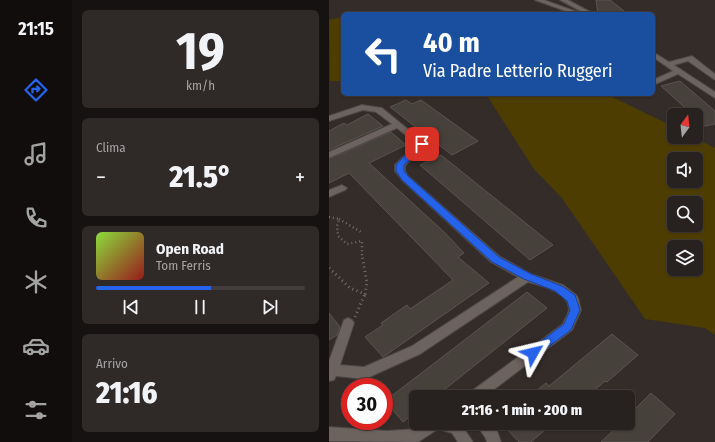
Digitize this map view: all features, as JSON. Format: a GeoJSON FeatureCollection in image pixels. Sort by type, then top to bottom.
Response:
{"type":"FeatureCollection","features":[{"type":"Feature","properties":{"kind":"street"},"geometry":{"type":"LineString","coordinates":[[538,0],[574,12]]}},
{"type":"Feature","properties":{"kind":"street"},"geometry":{"type":"LineString","coordinates":[[563,0],[579,3],[589,12]]}},
{"type":"Feature","properties":{"kind":"street"},"geometry":{"type":"LineString","coordinates":[[655,55],[713,92]]}},
{"type":"Feature","properties":{"kind":"street"},"geometry":{"type":"LineString","coordinates":[[670,64],[689,58],[715,78]]}},
{"type":"Feature","properties":{"kind":"street"},"geometry":{"type":"LineString","coordinates":[[655,82],[679,71]]}},
{"type":"Feature","properties":{"kind":"street"},"geometry":{"type":"LineString","coordinates":[[329,119],[351,110],[370,107],[379,110],[422,144],[422,150],[407,158],[400,165],[400,171],[405,178],[495,259],[527,277],[559,288],[572,298],[575,310],[567,327],[483,390]]}},
{"type":"Feature","properties":{"kind":"street"},"geometry":{"type":"LineString","coordinates":[[329,155],[398,125]]}},
{"type":"Feature","properties":{"kind":"street"},"geometry":{"type":"LineString","coordinates":[[329,194],[342,188]]}},
{"type":"Feature","properties":{"kind":"street"},"geometry":{"type":"LineString","coordinates":[[348,323],[330,373],[365,373],[416,350],[527,277]]}},
{"type":"Feature","properties":{"kind":"street"},"geometry":{"type":"LineString","coordinates":[[329,434],[387,438],[418,434],[424,430]]}},
{"type":"Feature","properties":{"kind":"street"},"geometry":{"type":"LineString","coordinates":[[457,430],[466,442]]}},
{"type":"Feature","properties":{"kind":"street"},"geometry":{"type":"LineString","coordinates":[[488,430],[494,442]]}},
{"type":"Feature","properties":{"kind":"path"},"geometry":{"type":"LineString","coordinates":[[329,217],[339,219],[363,233]]}},
{"type":"Feature","properties":{"kind":"path"},"geometry":{"type":"LineString","coordinates":[[339,219],[337,226],[338,236],[347,244],[362,241],[362,256],[367,283],[361,306],[348,323]]}},
{"type":"Feature","properties":{"kind":"path"},"geometry":{"type":"LineString","coordinates":[[329,268],[351,290],[359,294],[365,294]]}},
{"type":"Feature","properties":{"kind":"shaded area"},"geometry":{"type":"Polygon","coordinates":[[[341,17],[341,81],[330,81],[329,20],[341,17]]]}},
{"type":"Feature","properties":{"kind":"shaded area"},"geometry":{"type":"Polygon","coordinates":[[[487,96],[610,96],[667,124],[667,144],[703,144],[703,142],[715,148],[715,335],[705,328],[645,319],[562,198],[534,169],[487,96]]]}},
{"type":"Feature","properties":{"kind":"building"},"geometry":{"type":"Polygon","coordinates":[[[596,0],[610,0],[625,12],[598,12],[596,0]]]}},
{"type":"Feature","properties":{"kind":"building"},"geometry":{"type":"Polygon","coordinates":[[[680,81],[715,111],[715,124],[705,126],[703,124],[703,108],[685,108],[661,86],[680,81]]]}},
{"type":"Feature","properties":{"kind":"building"},"geometry":{"type":"Polygon","coordinates":[[[406,100],[412,104],[421,100],[478,141],[452,155],[390,107],[406,100]]]}},
{"type":"Feature","properties":{"kind":"building"},"geometry":{"type":"Polygon","coordinates":[[[368,114],[383,126],[329,150],[329,131],[344,123],[347,125],[368,114]]]}},
{"type":"Feature","properties":{"kind":"building"},"geometry":{"type":"Polygon","coordinates":[[[391,132],[406,145],[369,163],[444,232],[464,253],[458,257],[489,283],[383,357],[365,337],[383,325],[381,323],[407,305],[410,309],[453,280],[349,173],[329,183],[329,159],[391,132]]]}},
{"type":"Feature","properties":{"kind":"building"},"geometry":{"type":"Polygon","coordinates":[[[441,155],[553,245],[530,260],[420,165],[441,155]]]}},
{"type":"Feature","properties":{"kind":"building"},"geometry":{"type":"Polygon","coordinates":[[[527,292],[547,308],[444,390],[409,390],[409,417],[403,422],[393,410],[393,395],[527,292]]]}},
{"type":"Feature","properties":{"kind":"building"},"geometry":{"type":"Polygon","coordinates":[[[329,313],[340,327],[337,335],[329,340],[329,313]]]}},
{"type":"Feature","properties":{"kind":"building"},"geometry":{"type":"Polygon","coordinates":[[[612,334],[638,355],[607,382],[605,381],[595,390],[538,390],[546,383],[549,386],[612,334]]]}},
{"type":"Feature","properties":{"kind":"building"},"geometry":{"type":"Polygon","coordinates":[[[651,393],[675,414],[648,442],[601,442],[614,430],[635,430],[635,409],[651,393]]]}},
{"type":"Feature","properties":{"kind":"building"},"geometry":{"type":"Polygon","coordinates":[[[508,430],[545,430],[531,442],[519,442],[508,430]]]}},
{"type":"Feature","properties":{"kind":"route"},"geometry":{"type":"LineString","coordinates":[[422,144],[422,150],[407,158],[400,165],[400,171],[405,178],[495,259],[527,277],[559,288],[572,298],[575,310],[567,327],[533,353]]}}]}
